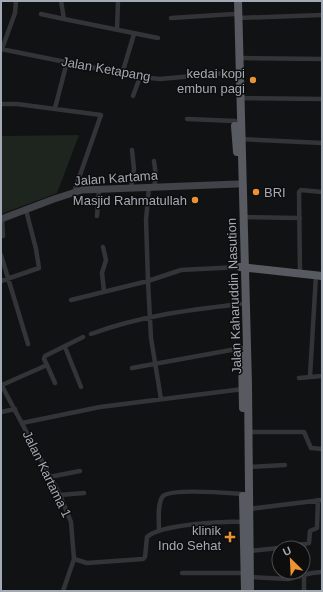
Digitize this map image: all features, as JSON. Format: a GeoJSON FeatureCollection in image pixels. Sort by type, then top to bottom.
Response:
{"type":"FeatureCollection","features":[{"type":"Feature","properties":{"kind":"highway","name":"Jalan Kaharuddin Nasution"},"geometry":{"type":"LineString","coordinates":[[233,1],[236,16]]}},
{"type":"Feature","properties":{"kind":"highway","name":"Jalan Kaharuddin Nasution"},"geometry":{"type":"LineString","coordinates":[[238,1],[236,16],[235,121],[248,432],[249,509],[246,522],[247,575],[250,591]]}},
{"type":"Feature","properties":{"kind":"highway","name":"Jalan Kaharuddin Nasution"},"geometry":{"type":"LineString","coordinates":[[236,31],[240,58],[243,217],[240,304],[243,389],[243,494],[250,551],[244,591]]}},
{"type":"Feature","properties":{"kind":"highway"},"geometry":{"type":"LineString","coordinates":[[242,267],[319,275]]}},
{"type":"Feature","properties":{"kind":"main road","name":"Jalan Kartama"},"geometry":{"type":"LineString","coordinates":[[1,219],[74,192],[131,187],[238,184]]}},
{"type":"Feature","properties":{"kind":"street"},"geometry":{"type":"LineString","coordinates":[[2,49],[15,13],[16,1]]}},
{"type":"Feature","properties":{"kind":"street"},"geometry":{"type":"LineString","coordinates":[[61,1],[64,19]]}},
{"type":"Feature","properties":{"kind":"street"},"geometry":{"type":"LineString","coordinates":[[117,30],[118,1]]}},
{"type":"Feature","properties":{"kind":"street"},"geometry":{"type":"LineString","coordinates":[[42,14],[158,38]]}},
{"type":"Feature","properties":{"kind":"street"},"geometry":{"type":"LineString","coordinates":[[171,18],[322,15]]}},
{"type":"Feature","properties":{"kind":"street"},"geometry":{"type":"LineString","coordinates":[[122,74],[134,34]]}},
{"type":"Feature","properties":{"kind":"street","name":"Jalan Ketapang"},"geometry":{"type":"LineString","coordinates":[[2,49],[140,77],[160,78],[236,72]]}},
{"type":"Feature","properties":{"kind":"street"},"geometry":{"type":"LineString","coordinates":[[240,58],[322,59]]}},
{"type":"Feature","properties":{"kind":"street"},"geometry":{"type":"LineString","coordinates":[[55,108],[68,62]]}},
{"type":"Feature","properties":{"kind":"street"},"geometry":{"type":"LineString","coordinates":[[133,96],[140,77]]}},
{"type":"Feature","properties":{"kind":"street"},"geometry":{"type":"LineString","coordinates":[[240,98],[322,99]]}},
{"type":"Feature","properties":{"kind":"street"},"geometry":{"type":"LineString","coordinates":[[1,104],[55,108],[101,115],[74,192]]}},
{"type":"Feature","properties":{"kind":"street"},"geometry":{"type":"LineString","coordinates":[[187,119],[235,121]]}},
{"type":"Feature","properties":{"kind":"street"},"geometry":{"type":"LineString","coordinates":[[241,139],[322,143]]}},
{"type":"Feature","properties":{"kind":"street"},"geometry":{"type":"LineString","coordinates":[[131,187],[134,169],[132,150]]}},
{"type":"Feature","properties":{"kind":"street"},"geometry":{"type":"LineString","coordinates":[[154,161],[156,177],[151,187],[146,220],[151,338],[161,399]]}},
{"type":"Feature","properties":{"kind":"street"},"geometry":{"type":"LineString","coordinates":[[98,216],[99,189]]}},
{"type":"Feature","properties":{"kind":"street"},"geometry":{"type":"LineString","coordinates":[[300,274],[299,191],[322,192]]}},
{"type":"Feature","properties":{"kind":"street"},"geometry":{"type":"LineString","coordinates":[[1,281],[37,269],[39,266],[26,210]]}},
{"type":"Feature","properties":{"kind":"street"},"geometry":{"type":"LineString","coordinates":[[243,217],[300,218]]}},
{"type":"Feature","properties":{"kind":"street"},"geometry":{"type":"LineString","coordinates":[[1,219],[3,236]]}},
{"type":"Feature","properties":{"kind":"street"},"geometry":{"type":"LineString","coordinates":[[103,247],[106,260],[102,273],[104,291]]}},
{"type":"Feature","properties":{"kind":"street"},"geometry":{"type":"LineString","coordinates":[[1,255],[28,344]]}},
{"type":"Feature","properties":{"kind":"street"},"geometry":{"type":"LineString","coordinates":[[71,300],[148,281],[181,270],[242,267]]}},
{"type":"Feature","properties":{"kind":"street"},"geometry":{"type":"LineString","coordinates":[[310,376],[319,275]]}},
{"type":"Feature","properties":{"kind":"street"},"geometry":{"type":"LineString","coordinates":[[91,334],[150,317],[181,311],[240,304]]}},
{"type":"Feature","properties":{"kind":"street"},"geometry":{"type":"LineString","coordinates":[[55,383],[44,356],[83,338]]}},
{"type":"Feature","properties":{"kind":"street"},"geometry":{"type":"LineString","coordinates":[[65,347],[81,387]]}},
{"type":"Feature","properties":{"kind":"street"},"geometry":{"type":"LineString","coordinates":[[132,368],[242,348]]}},
{"type":"Feature","properties":{"kind":"street"},"geometry":{"type":"LineString","coordinates":[[2,387],[47,365]]}},
{"type":"Feature","properties":{"kind":"street"},"geometry":{"type":"LineString","coordinates":[[299,378],[322,376]]}},
{"type":"Feature","properties":{"kind":"street","name":"Jalan Kartama 1"},"geometry":{"type":"LineString","coordinates":[[2,387],[60,496],[71,522],[74,559],[63,591]]}},
{"type":"Feature","properties":{"kind":"street"},"geometry":{"type":"LineString","coordinates":[[22,423],[100,407],[243,389]]}},
{"type":"Feature","properties":{"kind":"street"},"geometry":{"type":"LineString","coordinates":[[1,412],[15,409]]}},
{"type":"Feature","properties":{"kind":"street"},"geometry":{"type":"LineString","coordinates":[[248,432],[304,432],[310,448],[322,449]]}},
{"type":"Feature","properties":{"kind":"street"},"geometry":{"type":"LineString","coordinates":[[248,467],[285,465]]}},
{"type":"Feature","properties":{"kind":"street"},"geometry":{"type":"LineString","coordinates":[[49,477],[80,471]]}},
{"type":"Feature","properties":{"kind":"street"},"geometry":{"type":"LineString","coordinates":[[159,530],[158,518],[161,499],[167,494],[202,492],[243,494]]}},
{"type":"Feature","properties":{"kind":"street"},"geometry":{"type":"LineString","coordinates":[[60,496],[84,493]]}},
{"type":"Feature","properties":{"kind":"street"},"geometry":{"type":"LineString","coordinates":[[249,509],[320,500],[317,528],[310,531],[310,540]]}},
{"type":"Feature","properties":{"kind":"street"},"geometry":{"type":"LineString","coordinates":[[74,559],[87,563],[143,559],[145,557],[147,537],[159,530],[206,523],[246,522]]}},
{"type":"Feature","properties":{"kind":"street"},"geometry":{"type":"LineString","coordinates":[[250,551],[271,549]]}},
{"type":"Feature","properties":{"kind":"street"},"geometry":{"type":"LineString","coordinates":[[311,573],[322,572]]}},
{"type":"Feature","properties":{"kind":"street"},"geometry":{"type":"LineString","coordinates":[[182,573],[271,577]]}},
{"type":"Feature","properties":{"kind":"street"},"geometry":{"type":"LineString","coordinates":[[304,591],[305,580]]}},
{"type":"Feature","properties":{"kind":"shaded area"},"geometry":{"type":"Polygon","coordinates":[[[79,135],[57,193],[1,214],[1,136],[79,135]]]}},
{"type":"Feature","properties":{"kind":"place","name":"kedai kopi embun pagi"},"geometry":{"type":"Point","coordinates":[253,80]}},
{"type":"Feature","properties":{"kind":"place","name":"BRI"},"geometry":{"type":"Point","coordinates":[256,192]}},
{"type":"Feature","properties":{"kind":"place","name":"Masjid Rahmatullah"},"geometry":{"type":"Point","coordinates":[195,200]}},
{"type":"Feature","properties":{"kind":"place","name":"klinik Indo Sehat"},"geometry":{"type":"Point","coordinates":[230,537]}}]}
